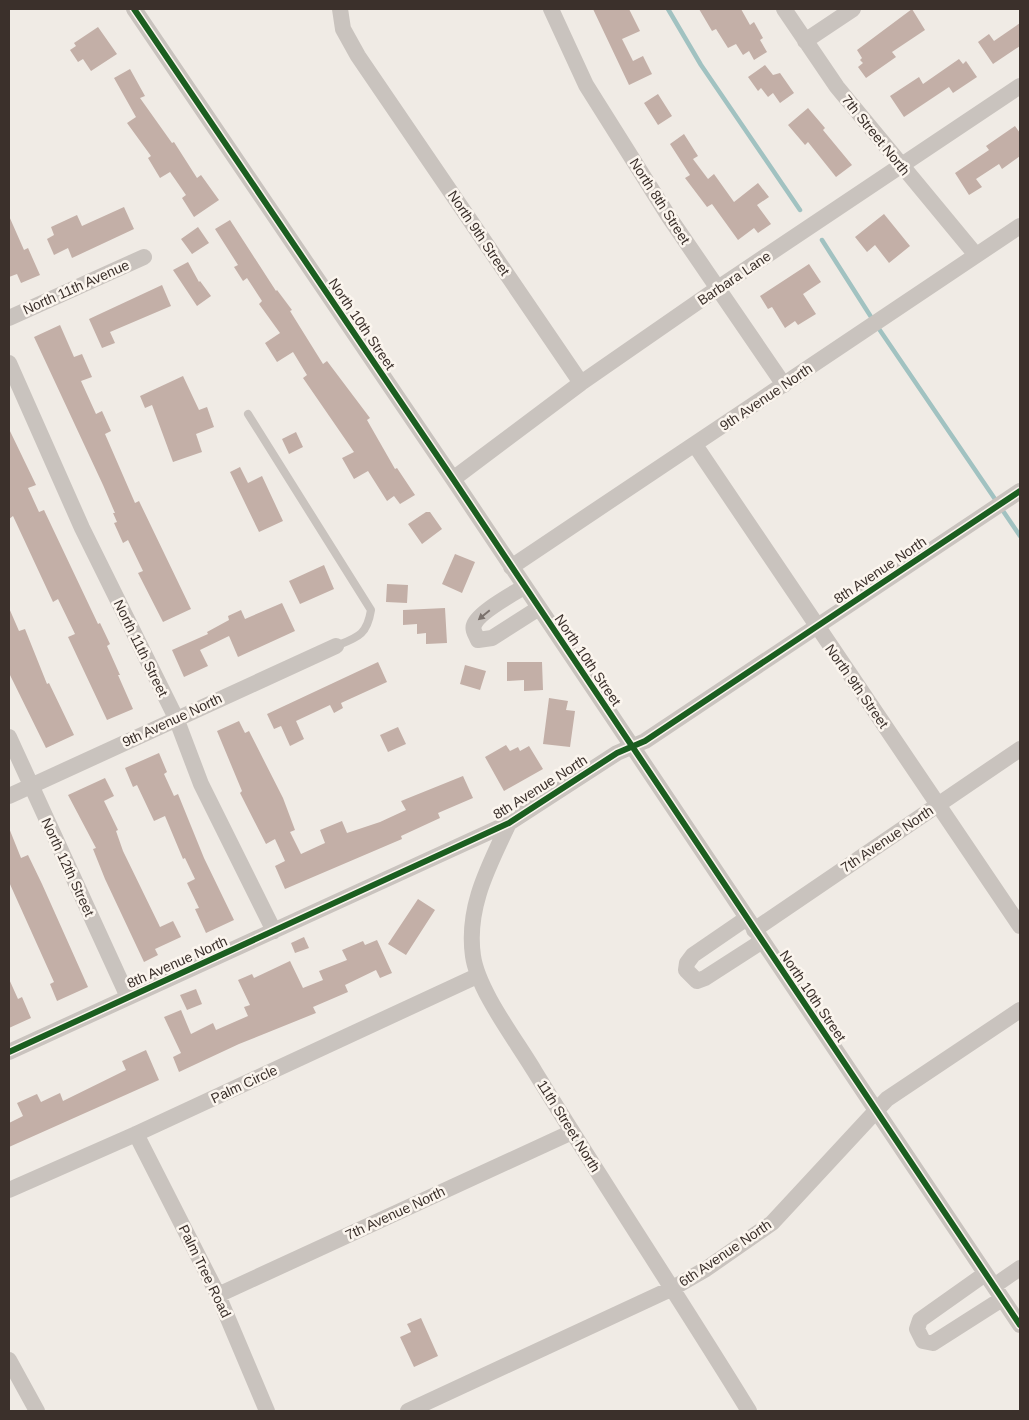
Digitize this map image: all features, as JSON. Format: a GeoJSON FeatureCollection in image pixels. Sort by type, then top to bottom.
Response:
{"type":"FeatureCollection","features":[{"type":"Feature","properties":{"kind":"street","name":"North 10th Street"},"geometry":{"type":"LineString","coordinates":[[134,9],[453,479],[1020,1325]]}},
{"type":"Feature","properties":{"kind":"street","name":"North 9th Street"},"geometry":{"type":"LineString","coordinates":[[340,9],[343,29],[358,56],[378,82],[581,383]]}},
{"type":"Feature","properties":{"kind":"street","name":"North 8th Street"},"geometry":{"type":"LineString","coordinates":[[550,9],[586,85],[669,217],[784,385]]}},
{"type":"Feature","properties":{"kind":"street","name":"7th Street North"},"geometry":{"type":"LineString","coordinates":[[784,9],[837,87],[976,255]]}},
{"type":"Feature","properties":{"kind":"street"},"geometry":{"type":"LineString","coordinates":[[805,41],[853,9]]}},
{"type":"Feature","properties":{"kind":"street","name":"Barbara Lane"},"geometry":{"type":"LineString","coordinates":[[453,479],[581,383],[718,288],[1020,86]]}},
{"type":"Feature","properties":{"kind":"street","name":"9th Avenue North"},"geometry":{"type":"LineString","coordinates":[[511,567],[1020,226]]}},
{"type":"Feature","properties":{"kind":"street","name":"North 11th Avenue"},"geometry":{"type":"LineString","coordinates":[[9,318],[144,257]]}},
{"type":"Feature","properties":{"kind":"street","name":"North 11th Street"},"geometry":{"type":"LineString","coordinates":[[9,363],[82,528],[176,718],[200,784],[274,931]]}},
{"type":"Feature","properties":{"kind":"street","name":"North 9th Street"},"geometry":{"type":"LineString","coordinates":[[695,445],[816,628],[939,804],[1020,926]]}},
{"type":"Feature","properties":{"kind":"street","name":"8th Avenue North"},"geometry":{"type":"LineString","coordinates":[[9,1052],[508,823],[617,753],[645,741],[1020,491]]}},
{"type":"Feature","properties":{"kind":"street"},"geometry":{"type":"LineString","coordinates":[[524,587],[480,617],[474,625],[474,632],[478,640],[492,638],[539,608]]}},
{"type":"Feature","properties":{"kind":"street","name":"9th Avenue North"},"geometry":{"type":"LineString","coordinates":[[9,796],[336,646]]}},
{"type":"Feature","properties":{"kind":"street","name":"North 12th Street"},"geometry":{"type":"LineString","coordinates":[[9,737],[128,998]]}},
{"type":"Feature","properties":{"kind":"street","name":"7th Avenue North"},"geometry":{"type":"LineString","coordinates":[[754,930],[1020,749]]}},
{"type":"Feature","properties":{"kind":"street","name":"11th Street North"},"geometry":{"type":"LineString","coordinates":[[508,823],[484,876],[473,910],[470,931],[477,976],[572,1132],[673,1288],[749,1411]]}},
{"type":"Feature","properties":{"kind":"street","name":"Palm Circle"},"geometry":{"type":"LineString","coordinates":[[9,1190],[136,1134],[477,976]]}},
{"type":"Feature","properties":{"kind":"street","name":"6th Avenue North"},"geometry":{"type":"LineString","coordinates":[[408,1411],[673,1288],[714,1264],[772,1223],[887,1100],[1020,1010]]}},
{"type":"Feature","properties":{"kind":"street","name":"7th Avenue North"},"geometry":{"type":"LineString","coordinates":[[218,1295],[572,1132]]}},
{"type":"Feature","properties":{"kind":"street","name":"Palm Tree Road"},"geometry":{"type":"LineString","coordinates":[[136,1134],[218,1295],[267,1411]]}},
{"type":"Feature","properties":{"kind":"street"},"geometry":{"type":"LineString","coordinates":[[994,1286],[1020,1268]]}},
{"type":"Feature","properties":{"kind":"street"},"geometry":{"type":"LineString","coordinates":[[9,1360],[37,1411]]}},
{"type":"Feature","properties":{"kind":"lane"},"geometry":{"type":"LineString","coordinates":[[248,414],[370,610],[368,625],[358,637],[336,646]]}},
{"type":"Feature","properties":{"kind":"building"},"geometry":{"type":"Polygon","coordinates":[[[593,9],[629,9],[640,31],[622,39],[633,61],[643,56],[652,74],[629,85],[593,9]]]}},
{"type":"Feature","properties":{"kind":"building"},"geometry":{"type":"Polygon","coordinates":[[[699,9],[741,9],[750,25],[754,22],[763,38],[760,40],[767,52],[754,60],[749,51],[743,55],[736,44],[728,48],[716,29],[712,31],[699,9]]]}},
{"type":"Feature","properties":{"kind":"building"},"geometry":{"type":"Polygon","coordinates":[[[912,9],[925,30],[892,52],[896,57],[866,78],[858,67],[863,63],[857,50],[912,9]]]}},
{"type":"Feature","properties":{"kind":"building"},"geometry":{"type":"Polygon","coordinates":[[[1020,23],[1020,46],[993,64],[978,42],[989,34],[994,41],[1020,23]]]}},
{"type":"Feature","properties":{"kind":"building"},"geometry":{"type":"Polygon","coordinates":[[[98,27],[117,54],[91,71],[83,59],[78,62],[70,50],[76,46],[74,43],[98,27]]]}},
{"type":"Feature","properties":{"kind":"building"},"geometry":{"type":"Polygon","coordinates":[[[959,59],[963,64],[966,61],[977,77],[953,93],[949,87],[904,117],[890,96],[919,77],[923,84],[959,59]]]}},
{"type":"Feature","properties":{"kind":"building"},"geometry":{"type":"Polygon","coordinates":[[[765,65],[773,75],[780,73],[794,93],[780,103],[773,93],[768,97],[761,88],[758,91],[748,77],[765,65]]]}},
{"type":"Feature","properties":{"kind":"building"},"geometry":{"type":"Polygon","coordinates":[[[130,69],[145,96],[140,98],[172,143],[174,142],[197,178],[201,175],[219,200],[194,217],[182,198],[186,195],[170,172],[160,178],[148,158],[151,156],[127,123],[136,117],[114,78],[130,69]]]}},
{"type":"Feature","properties":{"kind":"building"},"geometry":{"type":"Polygon","coordinates":[[[658,94],[672,116],[658,125],[644,103],[658,94]]]}},
{"type":"Feature","properties":{"kind":"building"},"geometry":{"type":"Polygon","coordinates":[[[808,108],[825,128],[823,130],[852,165],[836,177],[808,142],[805,145],[788,125],[808,108]]]}},
{"type":"Feature","properties":{"kind":"building"},"geometry":{"type":"Polygon","coordinates":[[[1015,126],[1020,133],[1020,156],[1002,169],[999,164],[976,179],[982,187],[969,195],[955,173],[989,150],[986,146],[1015,126]]]}},
{"type":"Feature","properties":{"kind":"building"},"geometry":{"type":"Polygon","coordinates":[[[684,134],[698,156],[693,159],[708,179],[714,174],[734,202],[758,183],[769,197],[757,205],[771,224],[758,233],[754,228],[738,240],[712,204],[707,207],[685,178],[690,175],[670,144],[684,134]]]}},
{"type":"Feature","properties":{"kind":"building"},"geometry":{"type":"Polygon","coordinates":[[[124,207],[134,229],[72,258],[68,248],[54,255],[47,239],[54,235],[51,227],[77,215],[82,226],[124,207]]]}},
{"type":"Feature","properties":{"kind":"building"},"geometry":{"type":"Polygon","coordinates":[[[884,214],[910,246],[889,263],[875,245],[867,252],[855,237],[884,214]]]}},
{"type":"Feature","properties":{"kind":"building"},"geometry":{"type":"Polygon","coordinates":[[[9,216],[24,250],[28,248],[40,275],[21,283],[17,274],[9,277],[9,216]]]}},
{"type":"Feature","properties":{"kind":"building"},"geometry":{"type":"Polygon","coordinates":[[[230,220],[276,291],[292,310],[290,311],[323,364],[327,361],[370,418],[367,420],[395,469],[397,468],[415,495],[400,504],[394,496],[387,501],[368,471],[354,479],[342,458],[354,452],[303,378],[307,375],[293,352],[277,362],[265,343],[280,333],[259,304],[262,301],[247,278],[243,281],[234,267],[238,265],[215,229],[230,220]]]}},
{"type":"Feature","properties":{"kind":"building"},"geometry":{"type":"Polygon","coordinates":[[[198,227],[209,243],[192,254],[181,239],[198,227]]]}},
{"type":"Feature","properties":{"kind":"building"},"geometry":{"type":"Polygon","coordinates":[[[188,262],[199,282],[211,296],[197,306],[173,270],[188,262]]]}},
{"type":"Feature","properties":{"kind":"building"},"geometry":{"type":"Polygon","coordinates":[[[809,264],[821,282],[803,294],[816,314],[798,325],[795,321],[785,328],[772,307],[768,309],[760,296],[809,264]]]}},
{"type":"Feature","properties":{"kind":"building"},"geometry":{"type":"Polygon","coordinates":[[[162,285],[171,306],[110,332],[115,343],[102,348],[89,319],[162,285]]]}},
{"type":"Feature","properties":{"kind":"building"},"geometry":{"type":"Polygon","coordinates":[[[60,325],[74,357],[82,354],[92,377],[81,381],[96,414],[102,411],[111,431],[105,434],[135,503],[139,501],[191,609],[163,622],[138,573],[143,571],[128,540],[123,543],[114,523],[117,522],[113,513],[115,513],[103,485],[34,337],[60,325]]]}},
{"type":"Feature","properties":{"kind":"building"},"geometry":{"type":"Polygon","coordinates":[[[183,376],[199,410],[207,407],[214,427],[196,434],[202,452],[173,462],[152,405],[145,408],[140,396],[183,376]]]}},
{"type":"Feature","properties":{"kind":"building"},"geometry":{"type":"Polygon","coordinates":[[[9,429],[36,485],[28,488],[39,512],[44,510],[98,624],[100,623],[110,644],[107,646],[133,709],[107,720],[68,637],[75,634],[58,599],[53,602],[13,516],[9,519],[9,429]]]}},
{"type":"Feature","properties":{"kind":"building"},"geometry":{"type":"Polygon","coordinates":[[[296,432],[303,447],[289,454],[282,439],[296,432]]]}},
{"type":"Feature","properties":{"kind":"building"},"geometry":{"type":"Polygon","coordinates":[[[240,467],[248,483],[262,476],[283,521],[259,532],[230,472],[240,467]]]}},
{"type":"Feature","properties":{"kind":"building"},"geometry":{"type":"Polygon","coordinates":[[[426,512],[430,512],[442,529],[422,544],[408,524],[426,512]]]}},
{"type":"Feature","properties":{"kind":"building"},"geometry":{"type":"Polygon","coordinates":[[[455,554],[475,562],[462,593],[442,584],[455,554]]]}},
{"type":"Feature","properties":{"kind":"building"},"geometry":{"type":"Polygon","coordinates":[[[324,565],[334,589],[300,604],[289,581],[324,565]]]}},
{"type":"Feature","properties":{"kind":"building"},"geometry":{"type":"Polygon","coordinates":[[[387,584],[408,585],[407,603],[386,602],[387,584]]]}},
{"type":"Feature","properties":{"kind":"building"},"geometry":{"type":"Polygon","coordinates":[[[282,603],[295,631],[238,657],[229,636],[200,650],[208,666],[184,677],[172,650],[208,634],[207,632],[229,620],[228,616],[241,610],[245,619],[282,603]]]}},
{"type":"Feature","properties":{"kind":"building"},"geometry":{"type":"Polygon","coordinates":[[[9,608],[19,631],[25,629],[47,684],[49,683],[74,735],[46,748],[9,673],[9,608]]]}},
{"type":"Feature","properties":{"kind":"building"},"geometry":{"type":"Polygon","coordinates":[[[445,608],[447,643],[426,644],[426,633],[417,634],[417,624],[403,625],[403,610],[445,608]]]}},
{"type":"Feature","properties":{"kind":"building"},"geometry":{"type":"Polygon","coordinates":[[[378,662],[387,682],[341,703],[343,708],[334,713],[330,705],[296,721],[304,739],[290,746],[281,726],[274,729],[267,714],[378,662]]]}},
{"type":"Feature","properties":{"kind":"building"},"geometry":{"type":"Polygon","coordinates":[[[507,662],[542,662],[543,690],[524,691],[524,680],[507,681],[507,662]]]}},
{"type":"Feature","properties":{"kind":"building"},"geometry":{"type":"Polygon","coordinates":[[[465,665],[486,671],[480,690],[460,684],[465,665]]]}},
{"type":"Feature","properties":{"kind":"building"},"geometry":{"type":"Polygon","coordinates":[[[549,698],[568,701],[566,710],[575,711],[570,747],[543,744],[549,698]]]}},
{"type":"Feature","properties":{"kind":"building"},"geometry":{"type":"Polygon","coordinates":[[[239,721],[245,733],[249,731],[283,798],[295,830],[290,832],[301,854],[325,843],[320,830],[342,821],[347,833],[380,822],[406,810],[401,801],[463,776],[473,798],[438,813],[440,818],[401,836],[402,839],[285,889],[275,866],[285,861],[275,839],[266,844],[240,793],[242,791],[217,731],[239,721]]]}},
{"type":"Feature","properties":{"kind":"building"},"geometry":{"type":"Polygon","coordinates":[[[398,727],[406,744],[388,752],[380,735],[398,727]]]}},
{"type":"Feature","properties":{"kind":"building"},"geometry":{"type":"Polygon","coordinates":[[[506,745],[510,751],[518,747],[520,751],[529,746],[543,769],[504,791],[485,757],[506,745]]]}},
{"type":"Feature","properties":{"kind":"building"},"geometry":{"type":"Polygon","coordinates":[[[159,753],[167,772],[164,774],[174,796],[178,794],[204,858],[234,920],[206,933],[195,909],[199,908],[187,883],[195,879],[185,858],[183,859],[165,816],[154,821],[137,785],[133,787],[125,768],[159,753]]]}},
{"type":"Feature","properties":{"kind":"building"},"geometry":{"type":"Polygon","coordinates":[[[105,778],[114,796],[104,801],[118,830],[116,831],[123,851],[160,927],[173,921],[181,937],[155,949],[158,955],[144,962],[105,879],[93,849],[96,848],[68,795],[105,778]]]}},
{"type":"Feature","properties":{"kind":"building"},"geometry":{"type":"Polygon","coordinates":[[[9,828],[21,858],[28,855],[88,987],[57,1001],[50,984],[54,982],[9,882],[9,828]]]}},
{"type":"Feature","properties":{"kind":"building"},"geometry":{"type":"Polygon","coordinates":[[[418,899],[435,910],[406,955],[388,944],[418,899]]]}},
{"type":"Feature","properties":{"kind":"building"},"geometry":{"type":"Polygon","coordinates":[[[304,937],[309,948],[295,953],[291,943],[304,937]]]}},
{"type":"Feature","properties":{"kind":"building"},"geometry":{"type":"Polygon","coordinates":[[[377,940],[392,973],[380,978],[376,970],[345,985],[348,992],[313,1007],[316,1013],[239,1044],[179,1072],[173,1057],[181,1053],[164,1017],[181,1010],[191,1034],[213,1023],[216,1030],[248,1016],[244,1007],[250,1005],[238,980],[252,974],[254,978],[290,961],[303,988],[323,980],[319,971],[347,960],[342,950],[363,941],[365,945],[377,940]]]}},
{"type":"Feature","properties":{"kind":"building"},"geometry":{"type":"Polygon","coordinates":[[[9,979],[18,999],[22,997],[31,1018],[9,1028],[9,979]]]}},
{"type":"Feature","properties":{"kind":"building"},"geometry":{"type":"Polygon","coordinates":[[[196,989],[202,1004],[187,1010],[180,995],[196,989]]]}},
{"type":"Feature","properties":{"kind":"building"},"geometry":{"type":"Polygon","coordinates":[[[146,1050],[159,1080],[9,1147],[9,1123],[23,1116],[17,1103],[37,1094],[41,1102],[60,1093],[63,1101],[126,1070],[122,1061],[146,1050]]]}},
{"type":"Feature","properties":{"kind":"building"},"geometry":{"type":"Polygon","coordinates":[[[421,1318],[438,1356],[414,1367],[400,1337],[411,1332],[407,1324],[421,1318]]]}},
{"type":"Feature","properties":{"kind":"waterway"},"geometry":{"type":"LineString","coordinates":[[668,9],[701,65],[800,210]]}},
{"type":"Feature","properties":{"kind":"waterway"},"geometry":{"type":"LineString","coordinates":[[822,240],[873,320]]}},
{"type":"Feature","properties":{"kind":"waterway"},"geometry":{"type":"LineString","coordinates":[[877,326],[997,502]]}},
{"type":"Feature","properties":{"kind":"waterway"},"geometry":{"type":"LineString","coordinates":[[1001,508],[1020,536]]}},
{"type":"Feature","properties":{"kind":"cycle path"},"geometry":{"type":"LineString","coordinates":[[134,9],[453,479],[1020,1325]]}},
{"type":"Feature","properties":{"kind":"cycle path"},"geometry":{"type":"LineString","coordinates":[[9,1052],[509,823],[617,753],[645,741],[1020,491]]}}]}
